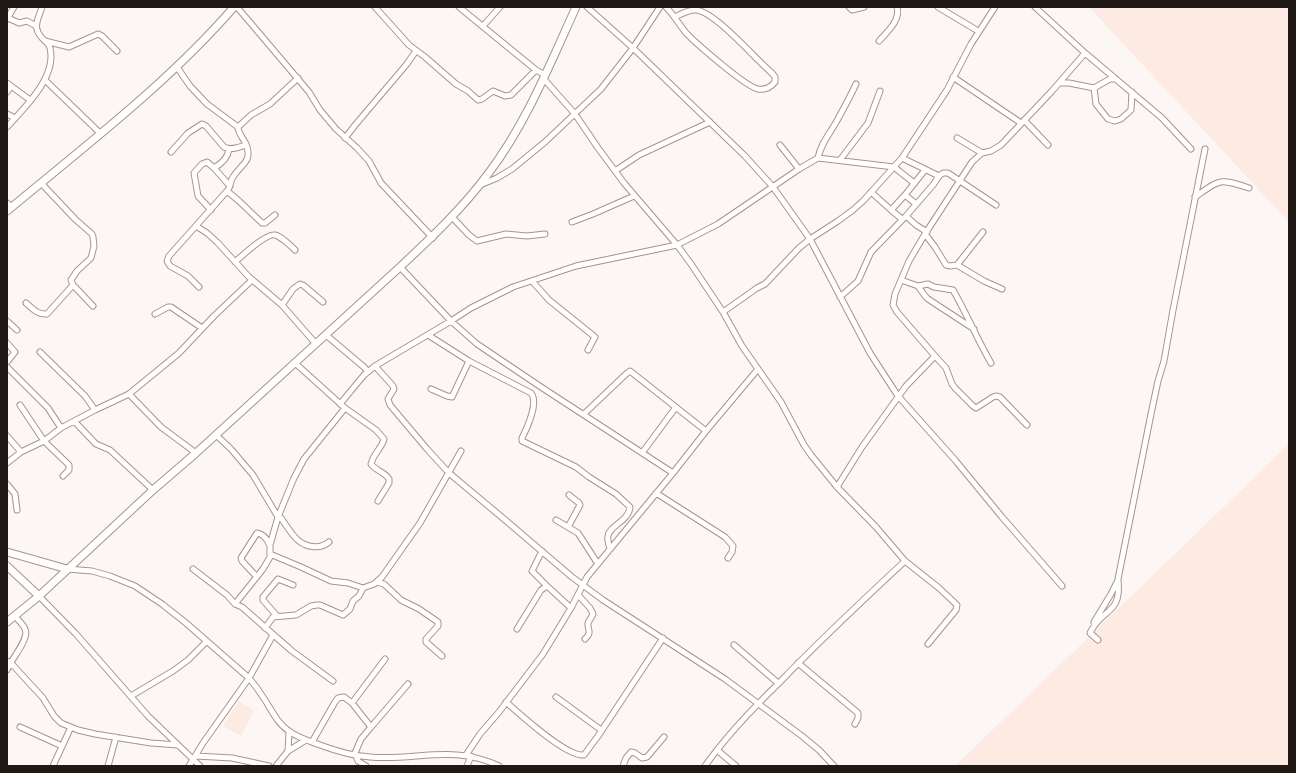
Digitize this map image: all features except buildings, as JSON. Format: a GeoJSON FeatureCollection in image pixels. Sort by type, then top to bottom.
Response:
{"type":"FeatureCollection","features":[{"type":"Feature","properties":{"kind":"street"},"geometry":{"type":"LineString","coordinates":[[14,7],[7,19],[18,23],[27,21],[36,26]]}},
{"type":"Feature","properties":{"kind":"street"},"geometry":{"type":"LineString","coordinates":[[7,126],[45,80],[51,62],[50,48],[37,32],[36,26],[42,7]]}},
{"type":"Feature","properties":{"kind":"street"},"geometry":{"type":"LineString","coordinates":[[9,207],[41,183],[177,67],[212,32],[234,7]]}},
{"type":"Feature","properties":{"kind":"street"},"geometry":{"type":"LineString","coordinates":[[237,7],[298,78],[324,115],[336,129],[369,161],[381,183],[432,238]]}},
{"type":"Feature","properties":{"kind":"street"},"geometry":{"type":"LineString","coordinates":[[375,7],[416,51],[426,57],[456,84],[468,91],[478,100],[482,99],[493,91],[505,96],[510,95],[536,70]]}},
{"type":"Feature","properties":{"kind":"street"},"geometry":{"type":"LineString","coordinates":[[459,7],[544,76],[575,114],[634,196],[678,245],[723,312],[742,346],[781,402],[804,445],[836,487],[876,527],[905,562],[957,605],[956,610],[928,644]]}},
{"type":"Feature","properties":{"kind":"street"},"geometry":{"type":"LineString","coordinates":[[483,26],[500,7]]}},
{"type":"Feature","properties":{"kind":"street"},"geometry":{"type":"LineString","coordinates":[[7,622],[39,596],[153,490],[196,453],[400,268],[452,217],[479,186],[513,138],[576,7]]}},
{"type":"Feature","properties":{"kind":"street"},"geometry":{"type":"LineString","coordinates":[[587,7],[633,48],[774,186],[810,239],[870,353],[898,396],[955,460],[1062,586]]}},
{"type":"Feature","properties":{"kind":"street"},"geometry":{"type":"LineString","coordinates":[[479,186],[508,172],[545,142],[601,89],[633,48],[660,7]]}},
{"type":"Feature","properties":{"kind":"street"},"geometry":{"type":"LineString","coordinates":[[666,7],[675,16],[687,34],[752,88],[760,90],[771,87],[775,82],[775,77],[716,19],[701,10],[686,12],[675,16]]}},
{"type":"Feature","properties":{"kind":"street"},"geometry":{"type":"LineString","coordinates":[[849,7],[852,10],[864,7]]}},
{"type":"Feature","properties":{"kind":"street"},"geometry":{"type":"LineString","coordinates":[[879,41],[896,21],[898,11],[897,7]]}},
{"type":"Feature","properties":{"kind":"street"},"geometry":{"type":"LineString","coordinates":[[938,7],[978,31]]}},
{"type":"Feature","properties":{"kind":"street"},"geometry":{"type":"LineString","coordinates":[[723,312],[770,280],[810,239],[853,210],[902,158],[947,90],[978,31],[996,7]]}},
{"type":"Feature","properties":{"kind":"street"},"geometry":{"type":"LineString","coordinates":[[1035,7],[1162,118],[1191,149]]}},
{"type":"Feature","properties":{"kind":"street"},"geometry":{"type":"LineString","coordinates":[[45,41],[69,46],[98,34],[117,51]]}},
{"type":"Feature","properties":{"kind":"street"},"geometry":{"type":"LineString","coordinates":[[345,138],[416,51]]}},
{"type":"Feature","properties":{"kind":"street"},"geometry":{"type":"LineString","coordinates":[[957,138],[982,152],[990,151],[1001,145],[1086,53]]}},
{"type":"Feature","properties":{"kind":"street"},"geometry":{"type":"LineString","coordinates":[[177,67],[190,86],[207,104],[238,127],[238,131],[246,145],[248,154],[247,160],[232,177],[228,191],[172,253],[167,261],[170,266],[188,276],[199,287]]}},
{"type":"Feature","properties":{"kind":"street"},"geometry":{"type":"LineString","coordinates":[[953,77],[1022,122],[1048,145]]}},
{"type":"Feature","properties":{"kind":"street"},"geometry":{"type":"LineString","coordinates":[[238,127],[251,115],[270,104],[298,78]]}},
{"type":"Feature","properties":{"kind":"street"},"geometry":{"type":"LineString","coordinates":[[1059,83],[1069,83],[1094,88],[1110,79],[1116,79]]}},
{"type":"Feature","properties":{"kind":"street"},"geometry":{"type":"LineString","coordinates":[[45,80],[100,133]]}},
{"type":"Feature","properties":{"kind":"street"},"geometry":{"type":"LineString","coordinates":[[7,92],[9,84],[30,100]]}},
{"type":"Feature","properties":{"kind":"street"},"geometry":{"type":"LineString","coordinates":[[818,158],[819,150],[839,117],[856,84]]}},
{"type":"Feature","properties":{"kind":"street"},"geometry":{"type":"LineString","coordinates":[[1094,88],[1096,104],[1108,119],[1115,121],[1131,110],[1132,92]]}},
{"type":"Feature","properties":{"kind":"street"},"geometry":{"type":"LineString","coordinates":[[840,160],[868,123],[880,91]]}},
{"type":"Feature","properties":{"kind":"street"},"geometry":{"type":"LineString","coordinates":[[7,114],[15,118]]}},
{"type":"Feature","properties":{"kind":"street"},"geometry":{"type":"LineString","coordinates":[[615,171],[639,155],[710,122]]}},
{"type":"Feature","properties":{"kind":"street"},"geometry":{"type":"LineString","coordinates":[[171,152],[188,133],[202,124],[206,126],[224,147],[229,149],[246,145]]}},
{"type":"Feature","properties":{"kind":"street"},"geometry":{"type":"LineString","coordinates":[[780,145],[799,169]]}},
{"type":"Feature","properties":{"kind":"street"},"geometry":{"type":"LineString","coordinates":[[214,168],[227,157],[229,149]]}},
{"type":"Feature","properties":{"kind":"street"},"geometry":{"type":"LineString","coordinates":[[1098,640],[1090,633],[1094,622],[1118,579],[1157,388],[1164,361],[1172,310],[1205,149]]}},
{"type":"Feature","properties":{"kind":"street"},"geometry":{"type":"LineString","coordinates":[[982,152],[972,162],[909,261],[893,302],[894,307],[912,330],[946,368],[955,388],[973,406],[976,408],[993,397],[1000,397],[1027,425]]}},
{"type":"Feature","properties":{"kind":"street"},"geometry":{"type":"LineString","coordinates":[[340,404],[375,366],[487,299],[513,287],[576,266],[678,245],[718,224],[799,169],[818,158],[894,166],[914,184]]}},
{"type":"Feature","properties":{"kind":"street"},"geometry":{"type":"LineString","coordinates":[[902,158],[939,176]]}},
{"type":"Feature","properties":{"kind":"street"},"geometry":{"type":"LineString","coordinates":[[211,210],[199,199],[197,195],[194,173],[202,164],[207,162],[230,186]]}},
{"type":"Feature","properties":{"kind":"street"},"geometry":{"type":"LineString","coordinates":[[890,210],[905,196],[925,170]]}},
{"type":"Feature","properties":{"kind":"street"},"geometry":{"type":"LineString","coordinates":[[840,297],[858,281],[871,252],[904,218],[943,173],[946,172],[960,180],[996,205]]}},
{"type":"Feature","properties":{"kind":"street"},"geometry":{"type":"LineString","coordinates":[[1195,197],[1219,182],[1229,182],[1249,188]]}},
{"type":"Feature","properties":{"kind":"street"},"geometry":{"type":"LineString","coordinates":[[41,183],[75,219],[92,234],[94,246],[91,258],[71,280],[73,285],[93,306]]}},
{"type":"Feature","properties":{"kind":"street"},"geometry":{"type":"LineString","coordinates":[[228,191],[262,223],[265,223],[275,215]]}},
{"type":"Feature","properties":{"kind":"street"},"geometry":{"type":"LineString","coordinates":[[871,192],[890,210],[916,225],[926,233],[946,265],[957,265],[983,232]]}},
{"type":"Feature","properties":{"kind":"street"},"geometry":{"type":"LineString","coordinates":[[572,222],[634,196]]}},
{"type":"Feature","properties":{"kind":"street"},"geometry":{"type":"LineString","coordinates":[[905,196],[916,204]]}},
{"type":"Feature","properties":{"kind":"street"},"geometry":{"type":"LineString","coordinates":[[452,217],[469,235],[477,240],[506,234],[527,236],[544,234]]}},
{"type":"Feature","properties":{"kind":"street"},"geometry":{"type":"LineString","coordinates":[[196,226],[207,233],[252,280],[282,305],[316,344]]}},
{"type":"Feature","properties":{"kind":"street"},"geometry":{"type":"LineString","coordinates":[[235,262],[259,242],[271,235],[278,236],[295,250]]}},
{"type":"Feature","properties":{"kind":"street"},"geometry":{"type":"LineString","coordinates":[[957,265],[984,281],[1002,289]]}},
{"type":"Feature","properties":{"kind":"street"},"geometry":{"type":"LineString","coordinates":[[400,268],[451,321],[477,344],[673,473]]}},
{"type":"Feature","properties":{"kind":"street"},"geometry":{"type":"LineString","coordinates":[[7,463],[21,452],[44,441],[61,428],[129,394],[179,352],[252,280]]}},
{"type":"Feature","properties":{"kind":"street"},"geometry":{"type":"LineString","coordinates":[[901,280],[918,286],[928,284],[934,287],[953,290],[965,310],[980,344],[991,362]]}},
{"type":"Feature","properties":{"kind":"street"},"geometry":{"type":"LineString","coordinates":[[532,281],[549,300],[595,337],[588,350]]}},
{"type":"Feature","properties":{"kind":"street"},"geometry":{"type":"LineString","coordinates":[[282,305],[293,289],[300,284],[323,302]]}},
{"type":"Feature","properties":{"kind":"street"},"geometry":{"type":"LineString","coordinates":[[26,303],[42,315],[47,314],[73,285]]}},
{"type":"Feature","properties":{"kind":"street"},"geometry":{"type":"LineString","coordinates":[[918,286],[928,299],[975,330]]}},
{"type":"Feature","properties":{"kind":"street"},"geometry":{"type":"LineString","coordinates":[[155,314],[171,307],[202,328]]}},
{"type":"Feature","properties":{"kind":"street"},"geometry":{"type":"LineString","coordinates":[[7,321],[17,330]]}},
{"type":"Feature","properties":{"kind":"street"},"geometry":{"type":"LineString","coordinates":[[326,335],[368,372]]}},
{"type":"Feature","properties":{"kind":"street"},"geometry":{"type":"LineString","coordinates":[[428,335],[469,361],[532,394],[534,399],[532,411],[522,441],[576,467],[616,494],[630,506],[629,513],[609,532],[608,536],[610,549]]}},
{"type":"Feature","properties":{"kind":"street"},"geometry":{"type":"LineString","coordinates":[[7,343],[15,352],[7,362]]}},
{"type":"Feature","properties":{"kind":"street"},"geometry":{"type":"LineString","coordinates":[[40,352],[85,396],[95,410]]}},
{"type":"Feature","properties":{"kind":"street"},"geometry":{"type":"LineString","coordinates":[[836,487],[898,396],[919,371],[935,356]]}},
{"type":"Feature","properties":{"kind":"street"},"geometry":{"type":"LineString","coordinates":[[431,389],[452,397],[469,361]]}},
{"type":"Feature","properties":{"kind":"street"},"geometry":{"type":"LineString","coordinates":[[295,363],[340,404],[376,430],[384,438],[371,464],[373,467],[389,477],[389,483],[378,500]]}},
{"type":"Feature","properties":{"kind":"street"},"geometry":{"type":"LineString","coordinates":[[375,366],[393,386],[394,389],[388,399],[390,405],[426,449],[449,473],[582,585],[710,668],[802,736],[819,750],[834,766]]}},
{"type":"Feature","properties":{"kind":"street"},"geometry":{"type":"LineString","coordinates":[[7,367],[48,408],[61,428]]}},
{"type":"Feature","properties":{"kind":"street"},"geometry":{"type":"LineString","coordinates":[[467,766],[468,756],[480,734],[492,721],[547,648],[571,608],[582,585],[758,369]]}},
{"type":"Feature","properties":{"kind":"street"},"geometry":{"type":"LineString","coordinates":[[584,414],[630,371],[706,431]]}},
{"type":"Feature","properties":{"kind":"street"},"geometry":{"type":"LineString","coordinates":[[129,394],[160,427],[196,453]]}},
{"type":"Feature","properties":{"kind":"street"},"geometry":{"type":"LineString","coordinates":[[20,405],[44,441],[69,465],[69,470],[63,476]]}},
{"type":"Feature","properties":{"kind":"street"},"geometry":{"type":"LineString","coordinates":[[235,604],[267,563],[270,554],[270,545],[278,517],[294,478],[304,459],[345,408]]}},
{"type":"Feature","properties":{"kind":"street"},"geometry":{"type":"LineString","coordinates":[[642,453],[676,408]]}},
{"type":"Feature","properties":{"kind":"street"},"geometry":{"type":"LineString","coordinates":[[75,422],[96,444],[110,450],[153,490]]}},
{"type":"Feature","properties":{"kind":"street"},"geometry":{"type":"LineString","coordinates":[[216,435],[231,449],[253,475],[278,517],[281,518],[300,542],[319,547],[323,547],[329,542]]}},
{"type":"Feature","properties":{"kind":"street"},"geometry":{"type":"LineString","coordinates":[[7,436],[21,452]]}},
{"type":"Feature","properties":{"kind":"street"},"geometry":{"type":"LineString","coordinates":[[270,554],[331,581],[348,583],[363,588],[370,586],[382,577],[420,523],[461,451]]}},
{"type":"Feature","properties":{"kind":"street"},"geometry":{"type":"LineString","coordinates":[[7,484],[15,494],[17,510]]}},
{"type":"Feature","properties":{"kind":"street"},"geometry":{"type":"LineString","coordinates":[[656,493],[725,537],[733,546],[732,552],[728,558]]}},
{"type":"Feature","properties":{"kind":"street"},"geometry":{"type":"LineString","coordinates":[[568,527],[580,505],[569,495]]}},
{"type":"Feature","properties":{"kind":"street"},"geometry":{"type":"LineString","coordinates":[[556,520],[578,534],[598,564]]}},
{"type":"Feature","properties":{"kind":"street"},"geometry":{"type":"LineString","coordinates":[[257,577],[242,561],[242,558],[257,533],[260,533],[267,539],[270,545]]}},
{"type":"Feature","properties":{"kind":"street"},"geometry":{"type":"LineString","coordinates":[[542,551],[532,571],[571,608]]}},
{"type":"Feature","properties":{"kind":"street"},"geometry":{"type":"LineString","coordinates":[[7,552],[67,569],[92,571],[110,576],[135,586],[162,604],[249,678],[278,720],[289,732],[306,740],[355,755],[376,757],[449,754],[468,756],[489,761],[499,766]]}},
{"type":"Feature","properties":{"kind":"street"},"geometry":{"type":"LineString","coordinates":[[705,766],[728,736],[757,703],[905,562]]}},
{"type":"Feature","properties":{"kind":"street"},"geometry":{"type":"LineString","coordinates":[[7,566],[76,634],[130,696],[178,745],[194,758],[200,766]]}},
{"type":"Feature","properties":{"kind":"street"},"geometry":{"type":"LineString","coordinates":[[193,569],[227,595],[235,604],[242,606],[292,651],[333,681]]}},
{"type":"Feature","properties":{"kind":"street"},"geometry":{"type":"LineString","coordinates":[[278,616],[263,600],[263,597],[278,579],[293,585]]}},
{"type":"Feature","properties":{"kind":"street"},"geometry":{"type":"LineString","coordinates":[[1092,628],[1118,600],[1118,579]]}},
{"type":"Feature","properties":{"kind":"street"},"geometry":{"type":"LineString","coordinates":[[377,582],[384,584],[401,600],[420,609],[438,622],[438,626],[426,641],[442,656]]}},
{"type":"Feature","properties":{"kind":"street"},"geometry":{"type":"LineString","coordinates":[[517,629],[541,590],[547,586]]}},
{"type":"Feature","properties":{"kind":"street"},"geometry":{"type":"LineString","coordinates":[[265,628],[271,619],[278,616],[289,617],[296,615],[312,606],[317,605],[343,615],[350,609],[353,601],[359,596],[363,588]]}},
{"type":"Feature","properties":{"kind":"street"},"geometry":{"type":"LineString","coordinates":[[578,595],[590,608],[593,614],[588,621],[590,630],[585,639]]}},
{"type":"Feature","properties":{"kind":"street"},"geometry":{"type":"LineString","coordinates":[[7,670],[8,662],[24,642],[26,634],[25,629],[15,616]]}},
{"type":"Feature","properties":{"kind":"street"},"geometry":{"type":"LineString","coordinates":[[189,766],[203,743],[249,678],[273,635]]}},
{"type":"Feature","properties":{"kind":"street"},"geometry":{"type":"LineString","coordinates":[[506,702],[542,733],[565,748],[580,755],[584,755],[663,638]]}},
{"type":"Feature","properties":{"kind":"street"},"geometry":{"type":"LineString","coordinates":[[130,696],[166,676],[188,660],[207,641]]}},
{"type":"Feature","properties":{"kind":"street"},"geometry":{"type":"LineString","coordinates":[[734,645],[778,683]]}},
{"type":"Feature","properties":{"kind":"street"},"geometry":{"type":"LineString","coordinates":[[352,703],[385,658]]}},
{"type":"Feature","properties":{"kind":"street"},"geometry":{"type":"LineString","coordinates":[[8,662],[43,698],[61,723],[95,734],[151,743],[178,745]]}},
{"type":"Feature","properties":{"kind":"street"},"geometry":{"type":"LineString","coordinates":[[798,663],[858,713],[858,718],[855,724]]}},
{"type":"Feature","properties":{"kind":"street"},"geometry":{"type":"LineString","coordinates":[[363,765],[358,761],[355,755],[358,745],[371,727],[408,684]]}},
{"type":"Feature","properties":{"kind":"street"},"geometry":{"type":"LineString","coordinates":[[312,742],[338,698],[344,697],[352,703],[371,727]]}},
{"type":"Feature","properties":{"kind":"street"},"geometry":{"type":"LineString","coordinates":[[556,697],[601,730]]}},
{"type":"Feature","properties":{"kind":"street"},"geometry":{"type":"LineString","coordinates":[[20,727],[62,746]]}},
{"type":"Feature","properties":{"kind":"street"},"geometry":{"type":"LineString","coordinates":[[53,766],[71,727]]}},
{"type":"Feature","properties":{"kind":"street"},"geometry":{"type":"LineString","coordinates":[[288,751],[289,732]]}},
{"type":"Feature","properties":{"kind":"street"},"geometry":{"type":"LineString","coordinates":[[623,766],[626,758],[631,752],[642,758],[647,757],[664,736]]}},
{"type":"Feature","properties":{"kind":"street"},"geometry":{"type":"LineString","coordinates":[[108,766],[116,737]]}},
{"type":"Feature","properties":{"kind":"street"},"geometry":{"type":"LineString","coordinates":[[276,766],[288,751],[306,740]]}},
{"type":"Feature","properties":{"kind":"street"},"geometry":{"type":"LineString","coordinates":[[717,750],[736,766]]}},
{"type":"Feature","properties":{"kind":"street"},"geometry":{"type":"LineString","coordinates":[[194,758],[221,756],[247,764],[269,766]]}},
{"type":"Feature","properties":{"kind":"shaded area"},"geometry":{"type":"Polygon","coordinates":[[[1089,7],[1289,7],[1289,221],[1287,220],[1089,7]]]}},
{"type":"Feature","properties":{"kind":"shaded area"},"geometry":{"type":"Polygon","coordinates":[[[1289,444],[1289,766],[955,766],[1289,444]]]}},
{"type":"Feature","properties":{"kind":"shaded area"},"geometry":{"type":"Polygon","coordinates":[[[239,701],[254,711],[241,736],[223,726],[239,701]]]}}]}
